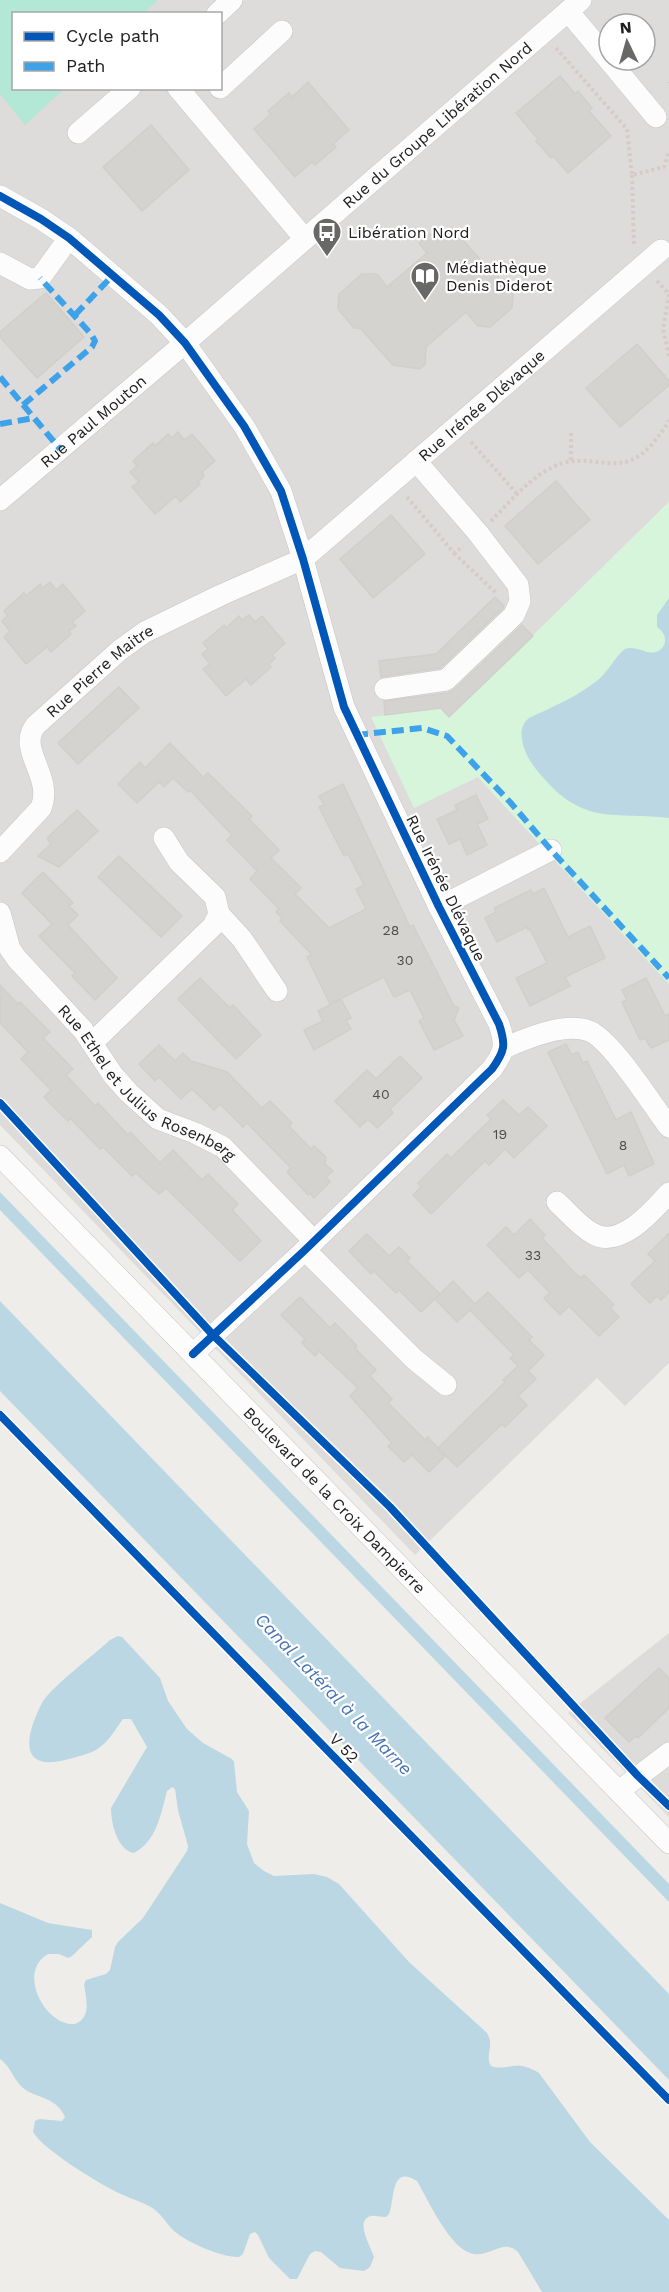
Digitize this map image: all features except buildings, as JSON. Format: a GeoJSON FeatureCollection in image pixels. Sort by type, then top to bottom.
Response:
{"type":"FeatureCollection","features":[{"type":"Feature","properties":{"kind":"street"},"geometry":{"type":"LineString","coordinates":[[219,12],[232,0]]}},
{"type":"Feature","properties":{"kind":"street"},"geometry":{"type":"LineString","coordinates":[[574,5],[656,117]]}},
{"type":"Feature","properties":{"kind":"street","name":"Rue du Groupe Libération Nord"},"geometry":{"type":"LineString","coordinates":[[185,343],[574,5]]}},
{"type":"Feature","properties":{"kind":"street"},"geometry":{"type":"LineString","coordinates":[[222,86],[282,32]]}},
{"type":"Feature","properties":{"kind":"street"},"geometry":{"type":"LineString","coordinates":[[78,133],[128,90]]}},
{"type":"Feature","properties":{"kind":"street"},"geometry":{"type":"LineString","coordinates":[[180,90],[305,239]]}},
{"type":"Feature","properties":{"kind":"street"},"geometry":{"type":"LineString","coordinates":[[196,110],[218,90]]}},
{"type":"Feature","properties":{"kind":"street","name":"Rue Irénée Dlévaque"},"geometry":{"type":"LineString","coordinates":[[0,196],[69,238],[159,315],[185,343],[244,426],[281,491],[303,559],[344,707],[439,907],[499,1023],[504,1048]]}},
{"type":"Feature","properties":{"kind":"street"},"geometry":{"type":"LineString","coordinates":[[0,263],[30,279],[40,278],[69,238]]}},
{"type":"Feature","properties":{"kind":"street","name":"Rue Irénée Dlévaque"},"geometry":{"type":"LineString","coordinates":[[303,559],[661,250]]}},
{"type":"Feature","properties":{"kind":"street","name":"Rue Paul Mouton"},"geometry":{"type":"LineString","coordinates":[[0,500],[185,343]]}},
{"type":"Feature","properties":{"kind":"street"},"geometry":{"type":"LineString","coordinates":[[385,689],[446,680],[516,612],[520,601],[518,585],[478,533],[416,461]]}},
{"type":"Feature","properties":{"kind":"street","name":"Rue Pierre Maitre"},"geometry":{"type":"LineString","coordinates":[[0,852],[41,808],[44,800],[45,790],[30,746],[31,731],[36,724],[140,635],[212,599],[303,559]]}},
{"type":"Feature","properties":{"kind":"street"},"geometry":{"type":"LineString","coordinates":[[164,838],[179,862],[215,897],[219,914],[242,939],[277,991]]}},
{"type":"Feature","properties":{"kind":"street"},"geometry":{"type":"LineString","coordinates":[[439,907],[551,850]]}},
{"type":"Feature","properties":{"kind":"street","name":"Rue Ethel et Julius Rosenberg"},"geometry":{"type":"LineString","coordinates":[[0,913],[10,949],[16,959],[72,1017],[113,1076],[158,1119],[223,1147],[309,1246],[414,1359],[446,1385]]}},
{"type":"Feature","properties":{"kind":"street"},"geometry":{"type":"LineString","coordinates":[[92,1043],[213,926],[219,914]]}},
{"type":"Feature","properties":{"kind":"street"},"geometry":{"type":"LineString","coordinates":[[193,1354],[309,1246],[492,1069],[504,1048],[526,1038],[549,1032],[570,1029],[591,1032],[609,1046],[669,1127]]}},
{"type":"Feature","properties":{"kind":"street","name":"Boulevard de la Croix Dampierre"},"geometry":{"type":"LineString","coordinates":[[0,1156],[669,1843]]}},
{"type":"Feature","properties":{"kind":"street"},"geometry":{"type":"LineString","coordinates":[[556,1202],[591,1233],[602,1238],[614,1238],[625,1234],[669,1193]]}},
{"type":"Feature","properties":{"kind":"street"},"geometry":{"type":"LineString","coordinates":[[620,1791],[669,1753]]}},
{"type":"Feature","properties":{"kind":"path"},"geometry":{"type":"LineString","coordinates":[[542,33],[627,129],[632,175],[664,167],[669,151]]}},
{"type":"Feature","properties":{"kind":"path"},"geometry":{"type":"LineString","coordinates":[[454,553],[539,474],[563,463],[617,463],[642,456],[666,428],[669,420]]}},
{"type":"Feature","properties":{"kind":"path"},"geometry":{"type":"LineString","coordinates":[[457,426],[518,495]]}},
{"type":"Feature","properties":{"kind":"path"},"geometry":{"type":"LineString","coordinates":[[571,434],[571,463]]}},
{"type":"Feature","properties":{"kind":"path"},"geometry":{"type":"LineString","coordinates":[[393,481],[454,553],[516,612]]}},
{"type":"Feature","properties":{"kind":"shaded area"},"geometry":{"type":"Polygon","coordinates":[[[0,0],[669,0],[669,502],[449,718],[440,708],[432,710],[478,777],[669,984],[669,1363],[625,1406],[597,1378],[415,1555],[0,1125],[0,0]]]}},
{"type":"Feature","properties":{"kind":"shaded area"},"geometry":{"type":"Polygon","coordinates":[[[669,1633],[669,1817],[568,1713],[669,1633]]]}},
{"type":"Feature","properties":{"kind":"green space"},"geometry":{"type":"Polygon","coordinates":[[[0,0],[158,0],[145,12],[12,12],[12,90],[63,90],[25,125],[0,94],[0,0]]]}},
{"type":"Feature","properties":{"kind":"green space"},"geometry":{"type":"Polygon","coordinates":[[[669,502],[669,984],[478,777],[414,808],[371,717],[440,708],[449,718],[669,502]]]}},
{"type":"Feature","properties":{"kind":"water"},"geometry":{"type":"Polygon","coordinates":[[[669,598],[669,818],[590,811],[562,796],[537,771],[524,748],[522,732],[524,725],[529,718],[590,686],[601,677],[625,649],[634,648],[652,653],[660,650],[665,638],[657,627],[657,615],[669,598]]]}},
{"type":"Feature","properties":{"kind":"water"},"geometry":{"type":"Polygon","coordinates":[[[0,1192],[669,1884],[669,1902],[0,1210],[0,1192]]]}},
{"type":"Feature","properties":{"kind":"water","name":"Canal Latéral à la Marne"},"geometry":{"type":"Polygon","coordinates":[[[0,1301],[669,1994],[669,2080],[0,1391],[0,1301]]]}},
{"type":"Feature","properties":{"kind":"water"},"geometry":{"type":"Polygon","coordinates":[[[118,1636],[122,1637],[160,1678],[168,1701],[187,1729],[203,1743],[234,1762],[237,1792],[249,1811],[247,1844],[254,1863],[274,1876],[314,1874],[327,1877],[339,1884],[409,1962],[486,2032],[490,2041],[489,2062],[491,2066],[502,2068],[524,2066],[539,2073],[590,2142],[669,2220],[669,2292],[542,2292],[518,2252],[512,2248],[501,2248],[483,2254],[470,2253],[462,2249],[440,2222],[417,2181],[408,2177],[398,2180],[391,2208],[386,2217],[366,2218],[365,2234],[374,2257],[370,2267],[364,2271],[340,2268],[321,2252],[315,2251],[310,2254],[297,2279],[290,2279],[269,2258],[255,2232],[250,2234],[243,2254],[239,2257],[223,2255],[204,2248],[177,2234],[153,2208],[92,2178],[57,2155],[38,2139],[33,2132],[35,2121],[39,2119],[62,2121],[65,2117],[50,2100],[31,2093],[17,2082],[0,2059],[0,1903],[48,1923],[92,1930],[92,1937],[72,1956],[68,1958],[59,1954],[48,1954],[39,1962],[35,1973],[35,1985],[45,2008],[64,2023],[75,2024],[84,2017],[86,2012],[84,1984],[86,1980],[106,1974],[110,1970],[118,1942],[143,1918],[187,1851],[188,1846],[175,1789],[172,1787],[167,1791],[157,1826],[142,1848],[134,1853],[128,1851],[116,1835],[111,1808],[147,1747],[131,1719],[123,1719],[104,1743],[96,1750],[81,1756],[49,1762],[39,1760],[32,1755],[30,1737],[32,1726],[47,1696],[110,1640],[118,1636]]]}},
{"type":"Feature","properties":{"kind":"marked path"},"geometry":{"type":"LineString","coordinates":[[75,315],[113,275]]}},
{"type":"Feature","properties":{"kind":"marked path"},"geometry":{"type":"LineString","coordinates":[[23,405],[92,347],[95,341],[40,278]]}},
{"type":"Feature","properties":{"kind":"marked path"},"geometry":{"type":"LineString","coordinates":[[0,377],[60,449]]}},
{"type":"Feature","properties":{"kind":"marked path"},"geometry":{"type":"LineString","coordinates":[[0,424],[34,418]]}},
{"type":"Feature","properties":{"kind":"marked path"},"geometry":{"type":"LineString","coordinates":[[356,735],[422,728],[447,736],[510,802],[669,978]]}},
{"type":"Feature","properties":{"kind":"cycle path"},"geometry":{"type":"LineString","coordinates":[[0,196],[69,238],[159,315],[185,343],[244,426],[281,491],[303,559],[344,707],[439,907],[499,1024],[503,1037],[502,1052],[492,1069],[305,1250],[193,1354]]}},
{"type":"Feature","properties":{"kind":"cycle path"},"geometry":{"type":"LineString","coordinates":[[0,1103],[213,1335],[390,1507],[638,1776],[669,1806]]}},
{"type":"Feature","properties":{"kind":"cycle path","name":"V 52"},"geometry":{"type":"LineString","coordinates":[[0,1415],[669,2100]]}},
{"type":"Feature","properties":{"kind":"place","name":"Libération Nord"},"geometry":{"type":"Point","coordinates":[327,258]}},
{"type":"Feature","properties":{"kind":"place","name":"Médiathèque Denis Diderot"},"geometry":{"type":"Point","coordinates":[425,302]}}]}
